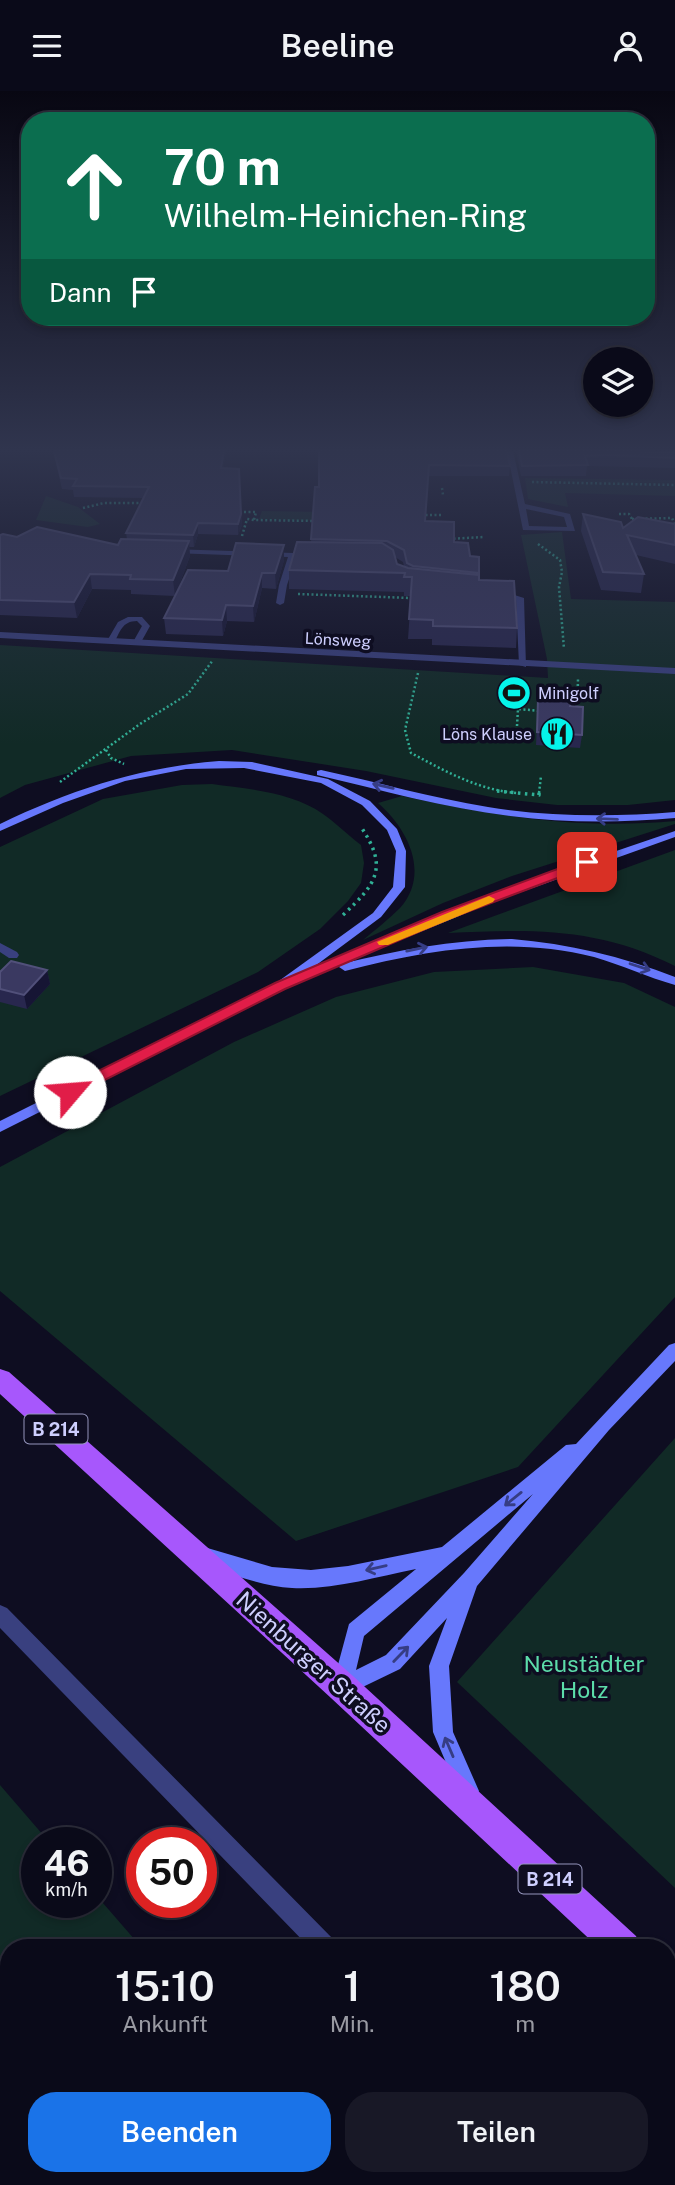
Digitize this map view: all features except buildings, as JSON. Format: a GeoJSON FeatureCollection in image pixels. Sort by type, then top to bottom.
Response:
{"type":"FeatureCollection","features":[{"type":"Feature","properties":{"kind":"main road"},"geometry":{"type":"LineString","coordinates":[[0,828],[68,797],[145,773],[180,767],[245,765],[307,771],[488,810],[544,817],[627,820],[675,815]]}},
{"type":"Feature","properties":{"kind":"main road"},"geometry":{"type":"LineString","coordinates":[[245,765],[298,774],[345,790],[380,815],[392,829],[401,851],[399,887],[377,915],[280,986]]}},
{"type":"Feature","properties":{"kind":"main road"},"geometry":{"type":"LineString","coordinates":[[0,1127],[280,986],[460,910],[587,862],[675,834]]}},
{"type":"Feature","properties":{"kind":"main road"},"geometry":{"type":"LineString","coordinates":[[280,986],[387,955],[434,946],[488,942],[537,943],[597,953],[675,981]]}},
{"type":"Feature","properties":{"kind":"main road"},"geometry":{"type":"LineString","coordinates":[[342,1687],[393,1663],[471,1579],[603,1425],[675,1350]]}},
{"type":"Feature","properties":{"kind":"main road","name":"Nienburger Straße"},"geometry":{"type":"LineString","coordinates":[[0,1379],[342,1687],[614,1939]]}},
{"type":"Feature","properties":{"kind":"main road"},"geometry":{"type":"LineString","coordinates":[[342,1687],[356,1631],[603,1425]]}},
{"type":"Feature","properties":{"kind":"main road"},"geometry":{"type":"LineString","coordinates":[[193,1553],[292,1579],[354,1573],[409,1560],[443,1556]]}},
{"type":"Feature","properties":{"kind":"main road"},"geometry":{"type":"LineString","coordinates":[[471,1579],[439,1666],[443,1732],[476,1810]]}},
{"type":"Feature","properties":{"kind":"street"},"geometry":{"type":"LineString","coordinates":[[160,551],[306,556]]}},
{"type":"Feature","properties":{"kind":"street"},"geometry":{"type":"LineString","coordinates":[[280,603],[293,555]]}},
{"type":"Feature","properties":{"kind":"street"},"geometry":{"type":"LineString","coordinates":[[518,584],[523,665]]}},
{"type":"Feature","properties":{"kind":"street"},"geometry":{"type":"LineString","coordinates":[[485,590],[510,593],[520,598]]}},
{"type":"Feature","properties":{"kind":"street"},"geometry":{"type":"LineString","coordinates":[[111,641],[121,621],[128,618],[139,619],[146,625],[137,642]]}},
{"type":"Feature","properties":{"kind":"street","name":"Lönsweg"},"geometry":{"type":"LineString","coordinates":[[0,635],[579,668],[675,671]]}},
{"type":"Feature","properties":{"kind":"street"},"geometry":{"type":"LineString","coordinates":[[0,947],[13,955]]}},
{"type":"Feature","properties":{"kind":"street"},"geometry":{"type":"LineString","coordinates":[[0,1614],[317,1939]]}},
{"type":"Feature","properties":{"kind":"path"},"geometry":{"type":"LineString","coordinates":[[543,549],[559,559],[562,572],[559,587],[565,667]]}},
{"type":"Feature","properties":{"kind":"path"},"geometry":{"type":"LineString","coordinates":[[339,595],[340,590]]}},
{"type":"Feature","properties":{"kind":"path"},"geometry":{"type":"LineString","coordinates":[[282,593],[411,598]]}},
{"type":"Feature","properties":{"kind":"path"},"geometry":{"type":"LineString","coordinates":[[56,785],[140,724],[188,694],[210,667],[219,647]]}},
{"type":"Feature","properties":{"kind":"path"},"geometry":{"type":"LineString","coordinates":[[421,659],[405,730],[411,753],[451,774],[493,791],[539,795],[541,776]]}},
{"type":"Feature","properties":{"kind":"path"},"geometry":{"type":"LineString","coordinates":[[577,719],[579,668]]}},
{"type":"Feature","properties":{"kind":"path"},"geometry":{"type":"LineString","coordinates":[[517,726],[518,709],[542,711]]}},
{"type":"Feature","properties":{"kind":"path"},"geometry":{"type":"LineString","coordinates":[[565,712],[577,713]]}},
{"type":"Feature","properties":{"kind":"path"},"geometry":{"type":"LineString","coordinates":[[106,750],[111,758],[131,767]]}},
{"type":"Feature","properties":{"kind":"path"},"geometry":{"type":"LineString","coordinates":[[339,919],[373,886],[377,867],[375,845],[354,818]]}},
{"type":"Feature","properties":{"kind":"green space"},"geometry":{"type":"Polygon","coordinates":[[[524,549],[564,549],[571,599],[675,602],[675,800],[628,805],[557,805],[496,798],[366,771],[232,750],[131,756],[25,785],[0,798],[0,645],[548,678],[547,659],[524,549]]]}},
{"type":"Feature","properties":{"kind":"green space"},"geometry":{"type":"Polygon","coordinates":[[[212,784],[284,796],[323,814],[361,845],[364,863],[361,883],[348,901],[320,929],[258,972],[0,1096],[0,847],[103,799],[182,785],[212,784]]]}},
{"type":"Feature","properties":{"kind":"green space"},"geometry":{"type":"Polygon","coordinates":[[[402,796],[470,810],[538,819],[606,824],[675,821],[675,824],[512,876],[443,903],[363,940],[400,908],[414,880],[412,852],[406,838],[389,813],[378,803],[402,796]]]}},
{"type":"Feature","properties":{"kind":"green space"},"geometry":{"type":"Polygon","coordinates":[[[675,850],[675,966],[619,944],[564,933],[448,933],[675,850]]]}},
{"type":"Feature","properties":{"kind":"green space"},"geometry":{"type":"Polygon","coordinates":[[[533,967],[624,983],[675,1007],[675,1297],[518,1467],[296,1541],[0,1291],[0,1167],[234,1042],[336,997],[434,972],[533,967]]]}},
{"type":"Feature","properties":{"kind":"green space","name":"Neustädter Holz"},"geometry":{"type":"Polygon","coordinates":[[[675,1438],[675,1888],[457,1682],[675,1438]]]}},
{"type":"Feature","properties":{"kind":"green space"},"geometry":{"type":"Polygon","coordinates":[[[0,1785],[36,1827],[21,1827],[21,1918],[112,1918],[112,1913],[134,1939],[0,1939],[0,1785]]]}},
{"type":"Feature","properties":{"kind":"slow traffic"},"geometry":{"type":"LineString","coordinates":[[384,942],[489,899]]}},
{"type":"Feature","properties":{"kind":"place","name":"Minigolf"},"geometry":{"type":"Point","coordinates":[514,693]}},
{"type":"Feature","properties":{"kind":"place","name":"Löns Klause"},"geometry":{"type":"Point","coordinates":[557,734]}},
{"type":"Feature","properties":{"kind":"route"},"geometry":{"type":"LineString","coordinates":[[70,1092],[280,986],[447,915],[587,862]]}}]}
